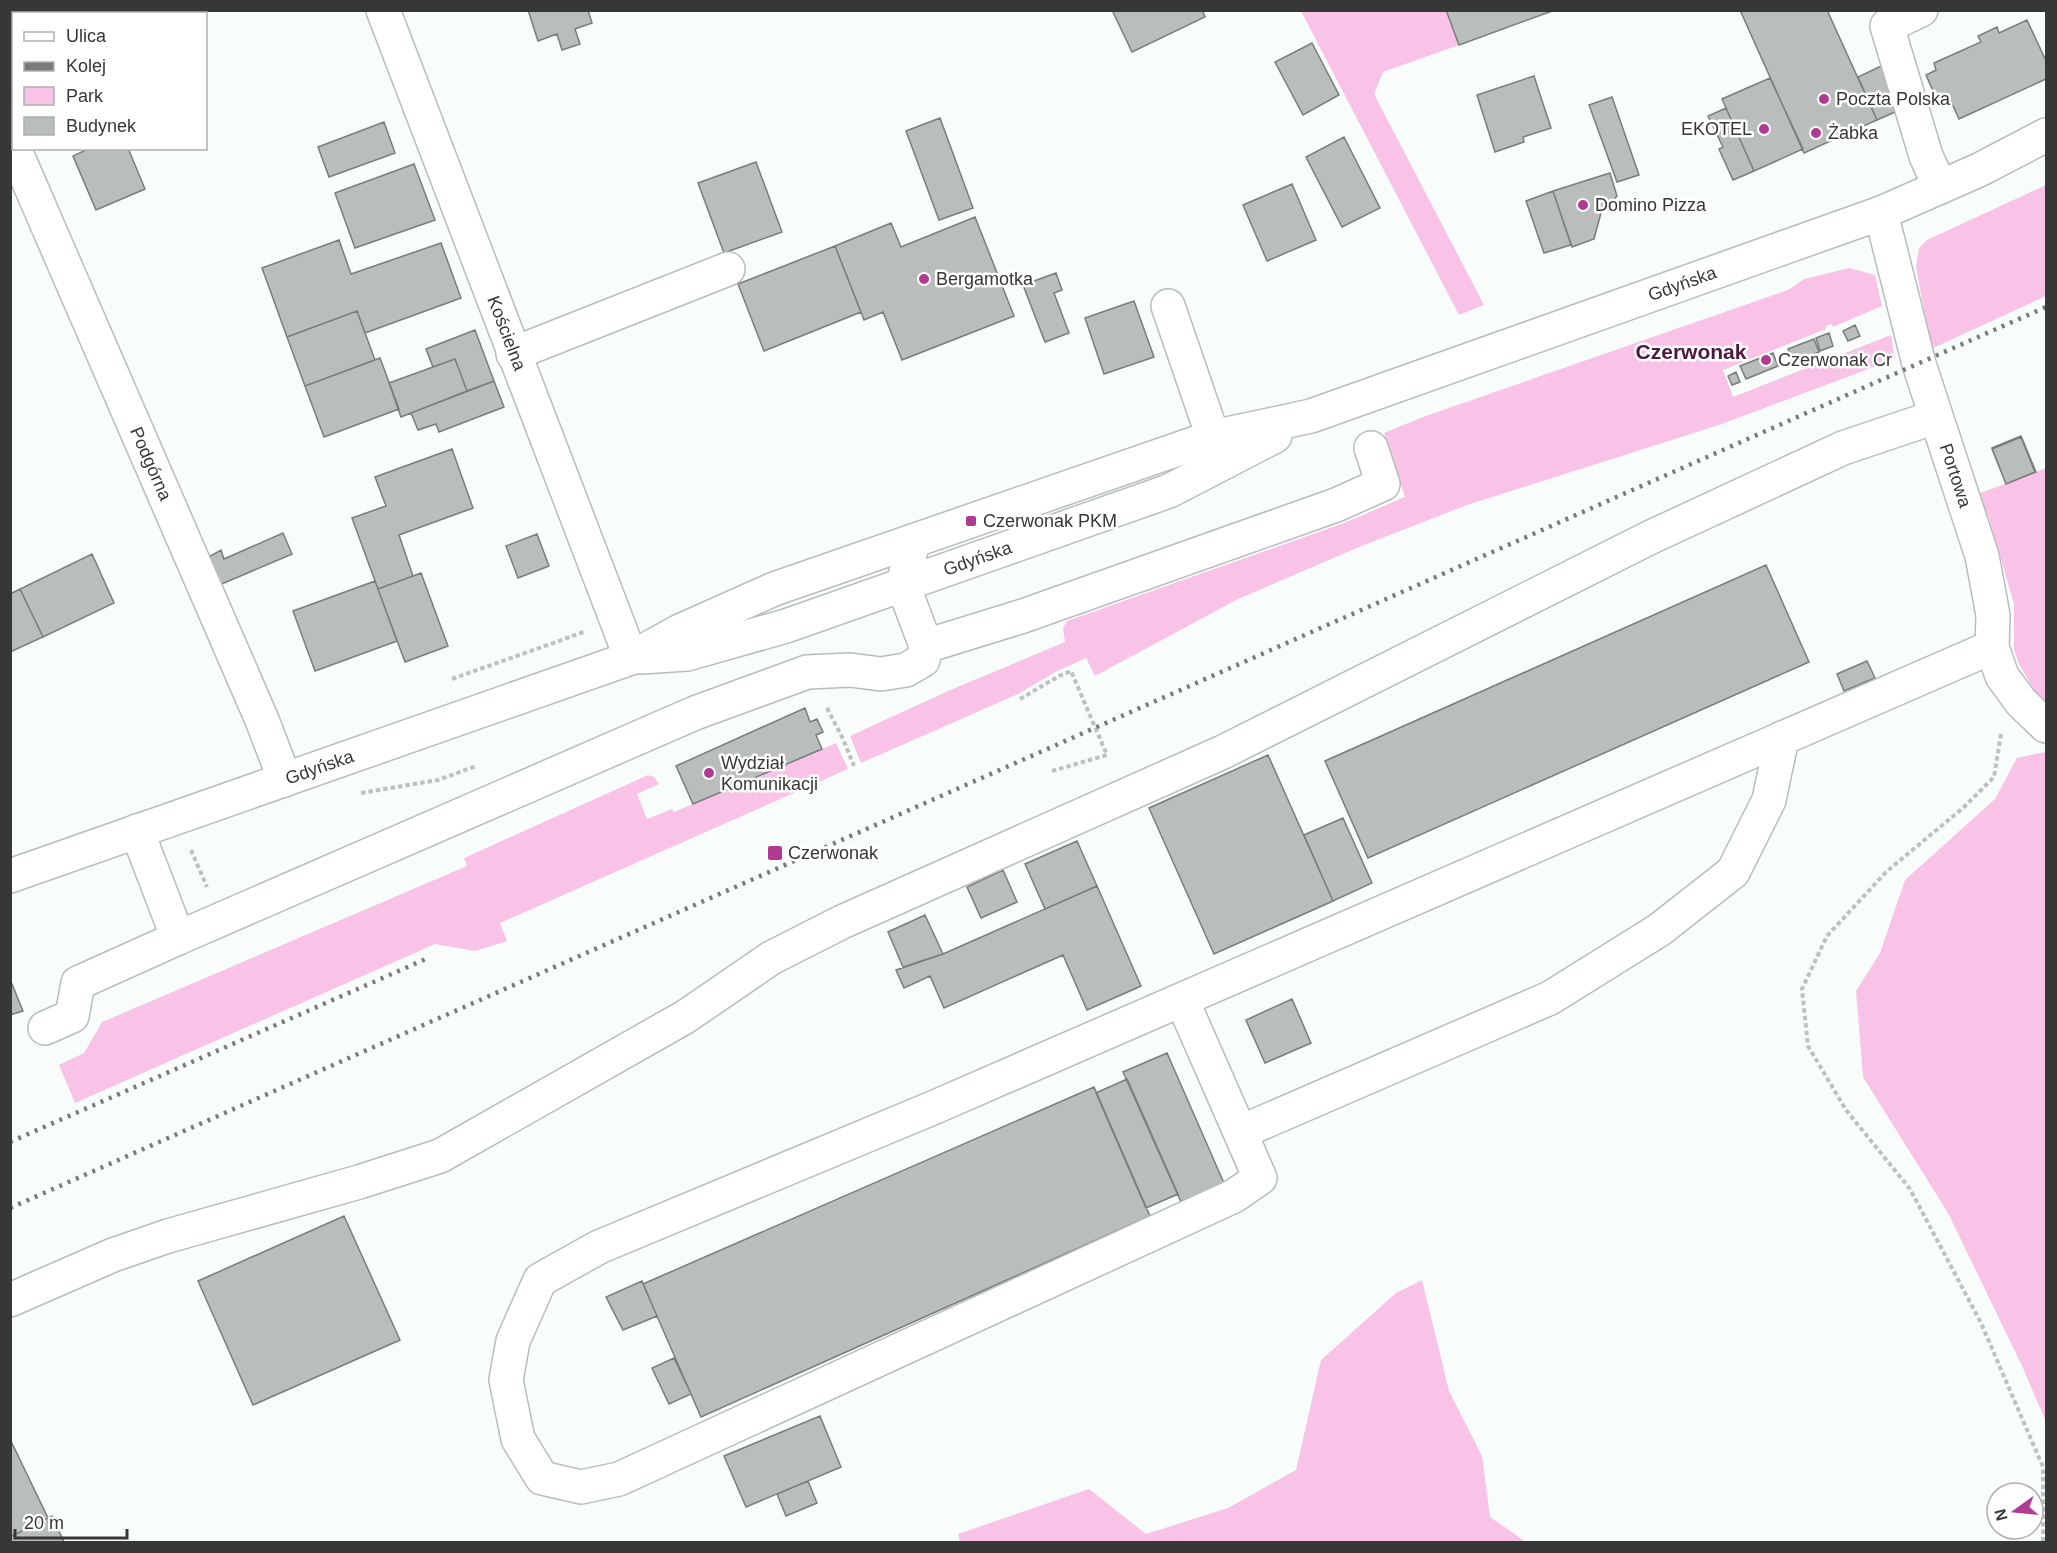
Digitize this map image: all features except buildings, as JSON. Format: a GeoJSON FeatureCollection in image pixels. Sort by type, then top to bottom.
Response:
{"type":"FeatureCollection","features":[{"type":"Feature","properties":{"kind":"main road","name":"Kościelna"},"geometry":{"type":"LineString","coordinates":[[383,10],[631,658]]}},
{"type":"Feature","properties":{"kind":"main road"},"geometry":{"type":"LineString","coordinates":[[1921,10],[1887,27],[1926,156],[1940,187]]}},
{"type":"Feature","properties":{"kind":"main road","name":"Gdyńska"},"geometry":{"type":"LineString","coordinates":[[10,876],[631,658],[680,631],[774,589],[913,541],[1219,449],[1881,213],[2046,135]]}},
{"type":"Feature","properties":{"kind":"main road","name":"Podgórna"},"geometry":{"type":"LineString","coordinates":[[15,150],[258,709],[285,780]]}},
{"type":"Feature","properties":{"kind":"main road","name":"Portowa"},"geometry":{"type":"LineString","coordinates":[[1881,213],[1919,364],[1982,556],[1993,615],[1992,646],[2002,676],[2021,702],[2046,726]]}},
{"type":"Feature","properties":{"kind":"main road"},"geometry":{"type":"LineString","coordinates":[[513,354],[728,269]]}},
{"type":"Feature","properties":{"kind":"main road"},"geometry":{"type":"LineString","coordinates":[[1168,306],[1219,449]]}},
{"type":"Feature","properties":{"kind":"main road"},"geometry":{"type":"LineString","coordinates":[[10,1300],[113,1256],[168,1236],[359,1182],[440,1156],[685,1017],[771,958],[842,922],[1223,752],[1649,538],[1832,453],[1935,417]]}},
{"type":"Feature","properties":{"kind":"main road"},"geometry":{"type":"LineString","coordinates":[[926,646],[1023,616],[1336,505],[1383,484],[1371,448]]}},
{"type":"Feature","properties":{"kind":"main road","name":"Gdyńska"},"geometry":{"type":"LineString","coordinates":[[631,658],[687,654],[786,626],[1169,491],[1219,449]]}},
{"type":"Feature","properties":{"kind":"main road"},"geometry":{"type":"LineString","coordinates":[[45,1028],[72,1017],[78,983],[695,713],[807,672],[850,670],[881,674],[906,670],[922,660],[926,646],[903,585],[913,541]]}},
{"type":"Feature","properties":{"kind":"main road"},"geometry":{"type":"LineString","coordinates":[[1182,999],[1260,1178],[1234,1196],[619,1479],[581,1487],[542,1478],[518,1439],[506,1380],[513,1341],[540,1280],[599,1246],[936,1107],[1182,999],[1992,646]]}},
{"type":"Feature","properties":{"kind":"main road"},"geometry":{"type":"LineString","coordinates":[[1241,1132],[1550,998],[1659,930],[1732,872],[1769,800],[1782,738]]}},
{"type":"Feature","properties":{"kind":"main road"},"geometry":{"type":"LineString","coordinates":[[136,831],[178,938]]}},
{"type":"Feature","properties":{"kind":"path"},"geometry":{"type":"LineString","coordinates":[[1020,699],[1071,671],[1107,755],[1052,771]]}},
{"type":"Feature","properties":{"kind":"path"},"geometry":{"type":"LineString","coordinates":[[824,702],[854,766]]}},
{"type":"Feature","properties":{"kind":"path"},"geometry":{"type":"LineString","coordinates":[[2001,730],[1994,777],[1963,808],[1886,872],[1827,936],[1802,989],[1808,1046],[1846,1110],[1910,1189],[1990,1344],[2043,1467],[2043,1542]]}},
{"type":"Feature","properties":{"kind":"green space"},"geometry":{"type":"Polygon","coordinates":[[[1301,11],[1446,11],[1459,45],[1383,72],[1374,94],[1484,305],[1459,315],[1301,11]]]}},
{"type":"Feature","properties":{"kind":"green space"},"geometry":{"type":"Polygon","coordinates":[[[2046,185],[2046,296],[1931,349],[1916,267],[1919,248],[1927,240],[2046,185]]]}},
{"type":"Feature","properties":{"kind":"green space"},"geometry":{"type":"Polygon","coordinates":[[[1849,268],[1875,275],[1882,306],[1833,327],[1832,324],[1826,326],[1826,329],[1723,370],[1733,397],[1891,335],[1895,359],[1722,424],[1467,505],[1359,547],[1238,599],[1095,676],[1086,658],[1057,671],[1018,694],[861,763],[850,736],[948,691],[1065,642],[1063,628],[1067,621],[1344,523],[1405,497],[1384,433],[1423,417],[1788,290],[1804,279],[1849,268]]]}},
{"type":"Feature","properties":{"kind":"green space"},"geometry":{"type":"Polygon","coordinates":[[[2046,468],[2046,705],[2038,697],[2019,664],[2014,650],[2014,604],[1989,518],[1978,494],[2046,468]]]}},
{"type":"Feature","properties":{"kind":"green space"},"geometry":{"type":"Polygon","coordinates":[[[836,743],[848,769],[500,923],[507,941],[475,951],[435,944],[75,1103],[59,1065],[84,1053],[102,1022],[467,866],[464,858],[648,775],[654,777],[659,784],[637,794],[647,819],[672,809],[674,812],[836,743]]]}},
{"type":"Feature","properties":{"kind":"green space"},"geometry":{"type":"Polygon","coordinates":[[[2045,752],[2046,1422],[2023,1368],[1948,1213],[1863,1077],[1856,991],[1880,953],[1905,880],[1995,799],[2017,758],[2045,752]]]}},
{"type":"Feature","properties":{"kind":"green space"},"geometry":{"type":"Polygon","coordinates":[[[1422,1280],[1449,1391],[1482,1456],[1490,1517],[1526,1542],[960,1542],[958,1534],[1089,1489],[1146,1534],[1228,1508],[1296,1470],[1321,1360],[1396,1293],[1422,1280]]]}},
{"type":"Feature","properties":{"kind":"railway"},"geometry":{"type":"LineString","coordinates":[[10,1208],[2046,307]]}},
{"type":"Feature","properties":{"kind":"railway"},"geometry":{"type":"LineString","coordinates":[[10,1142],[428,958]]}},
{"type":"Feature","properties":{"kind":"place","name":"Poczta Polska"},"geometry":{"type":"Point","coordinates":[1824,99]}},
{"type":"Feature","properties":{"kind":"place","name":"EKOTEL"},"geometry":{"type":"Point","coordinates":[1764,129]}},
{"type":"Feature","properties":{"kind":"place","name":"Żabka"},"geometry":{"type":"Point","coordinates":[1816,133]}},
{"type":"Feature","properties":{"kind":"place","name":"Domino Pizza"},"geometry":{"type":"Point","coordinates":[1583,205]}},
{"type":"Feature","properties":{"kind":"place","name":"Bergamotka"},"geometry":{"type":"Point","coordinates":[924,279]}},
{"type":"Feature","properties":{"kind":"place","name":"Czerwonak Cr"},"geometry":{"type":"Point","coordinates":[1766,360]}},
{"type":"Feature","properties":{"kind":"place","name":"Czerwonak PKM"},"geometry":{"type":"Point","coordinates":[971,521]}},
{"type":"Feature","properties":{"kind":"place","name":"Wydział Komunikacji"},"geometry":{"type":"Point","coordinates":[709,773]}},
{"type":"Feature","properties":{"kind":"place","name":"Czerwonak"},"geometry":{"type":"Point","coordinates":[775,853]}},
{"type":"Feature","properties":{"kind":"district","name":"Czerwonak"},"geometry":{"type":"Point","coordinates":[1691,352]}}]}
